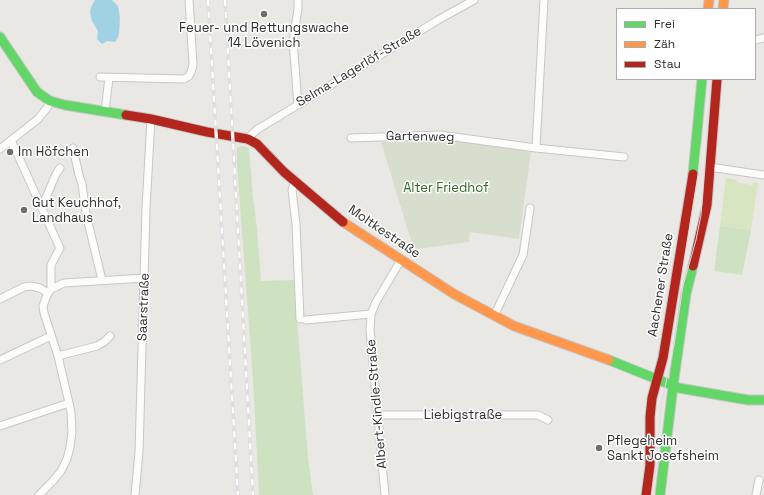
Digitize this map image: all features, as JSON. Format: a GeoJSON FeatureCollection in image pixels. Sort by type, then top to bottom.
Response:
{"type":"FeatureCollection","features":[{"type":"Feature","properties":{"kind":"street"},"geometry":{"type":"LineString","coordinates":[[100,77],[184,78],[189,76],[193,65],[189,0]]}},
{"type":"Feature","properties":{"kind":"street"},"geometry":{"type":"LineString","coordinates":[[298,0],[293,41],[298,105]]}},
{"type":"Feature","properties":{"kind":"street","name":"Selma-Lagerlöf-Straße"},"geometry":{"type":"LineString","coordinates":[[248,139],[258,129],[438,20],[474,0]]}},
{"type":"Feature","properties":{"kind":"street"},"geometry":{"type":"LineString","coordinates":[[536,148],[544,0]]}},
{"type":"Feature","properties":{"kind":"street","name":"Moltkestraße"},"geometry":{"type":"LineString","coordinates":[[0,37],[37,92],[50,101],[65,105],[152,119],[207,132],[248,139],[257,144],[284,172],[344,222],[454,294],[494,316],[522,329],[595,354],[679,388],[748,400],[764,400]]}},
{"type":"Feature","properties":{"kind":"street"},"geometry":{"type":"LineString","coordinates":[[105,111],[109,78]]}},
{"type":"Feature","properties":{"kind":"street","name":"Aachener Straße"},"geometry":{"type":"LineString","coordinates":[[646,495],[650,466],[650,417],[652,398],[662,358],[693,175],[702,80]]}},
{"type":"Feature","properties":{"kind":"street","name":"Aachener Straße"},"geometry":{"type":"LineString","coordinates":[[660,495],[686,294],[704,224],[717,80]]}},
{"type":"Feature","properties":{"kind":"street"},"geometry":{"type":"LineString","coordinates":[[0,149],[38,118],[47,108],[50,101]]}},
{"type":"Feature","properties":{"kind":"street","name":"Saarstraße"},"geometry":{"type":"LineString","coordinates":[[135,495],[139,452],[146,208],[152,119]]}},
{"type":"Feature","properties":{"kind":"street","name":"Gartenweg"},"geometry":{"type":"LineString","coordinates":[[352,138],[440,135],[536,148],[624,157]]}},
{"type":"Feature","properties":{"kind":"street"},"geometry":{"type":"LineString","coordinates":[[11,140],[60,248],[51,265],[49,291],[45,299],[44,312],[58,356],[69,403],[72,432],[67,459],[52,482],[39,495]]}},
{"type":"Feature","properties":{"kind":"street"},"geometry":{"type":"LineString","coordinates":[[73,148],[82,184],[86,214],[102,280]]}},
{"type":"Feature","properties":{"kind":"street"},"geometry":{"type":"LineString","coordinates":[[709,167],[764,175]]}},
{"type":"Feature","properties":{"kind":"street"},"geometry":{"type":"LineString","coordinates":[[42,207],[60,168]]}},
{"type":"Feature","properties":{"kind":"street"},"geometry":{"type":"LineString","coordinates":[[295,180],[292,190],[303,320],[371,314]]}},
{"type":"Feature","properties":{"kind":"street"},"geometry":{"type":"LineString","coordinates":[[494,316],[523,255],[530,208]]}},
{"type":"Feature","properties":{"kind":"street","name":"Albert-Kindle-Straße"},"geometry":{"type":"LineString","coordinates":[[385,495],[370,330],[371,314],[376,302],[401,260]]}},
{"type":"Feature","properties":{"kind":"street"},"geometry":{"type":"LineString","coordinates":[[0,299],[24,287],[31,286],[49,291],[64,283],[145,278]]}},
{"type":"Feature","properties":{"kind":"street"},"geometry":{"type":"LineString","coordinates":[[0,360],[51,336]]}},
{"type":"Feature","properties":{"kind":"street"},"geometry":{"type":"LineString","coordinates":[[58,356],[97,346],[110,336]]}},
{"type":"Feature","properties":{"kind":"street"},"geometry":{"type":"LineString","coordinates":[[0,426],[69,403]]}},
{"type":"Feature","properties":{"kind":"street","name":"Liebigstraße"},"geometry":{"type":"LineString","coordinates":[[377,415],[538,415],[548,420]]}},
{"type":"Feature","properties":{"kind":"street"},"geometry":{"type":"LineString","coordinates":[[756,495],[759,480]]}},
{"type":"Feature","properties":{"kind":"green space","name":"Alter Friedhof"},"geometry":{"type":"Polygon","coordinates":[[[438,138],[531,152],[519,239],[470,232],[469,242],[417,249],[413,247],[381,142],[438,138]]]}},
{"type":"Feature","properties":{"kind":"green space"},"geometry":{"type":"Polygon","coordinates":[[[244,146],[249,148],[261,281],[294,280],[308,458],[313,495],[259,495],[253,380],[237,165],[237,147],[244,146]]]}},
{"type":"Feature","properties":{"kind":"green space"},"geometry":{"type":"Polygon","coordinates":[[[726,178],[737,180],[738,183],[753,185],[753,182],[758,183],[751,230],[720,226],[726,178]]]}},
{"type":"Feature","properties":{"kind":"green space"},"geometry":{"type":"Polygon","coordinates":[[[720,226],[751,230],[742,275],[714,271],[720,226]]]}},
{"type":"Feature","properties":{"kind":"water"},"geometry":{"type":"Polygon","coordinates":[[[95,0],[112,0],[118,6],[120,18],[119,33],[115,42],[107,41],[102,44],[97,39],[98,31],[92,21],[90,13],[91,7],[95,0]]]}},
{"type":"Feature","properties":{"kind":"tram line"},"geometry":{"type":"LineString","coordinates":[[714,8],[715,0]]}},
{"type":"Feature","properties":{"kind":"tram line"},"geometry":{"type":"LineString","coordinates":[[654,495],[661,406],[674,345],[683,286],[696,240],[701,215],[711,80]]}},
{"type":"Feature","properties":{"kind":"tram line"},"geometry":{"type":"LineString","coordinates":[[683,269],[698,176],[701,147]]}},
{"type":"Feature","properties":{"kind":"railway"},"geometry":{"type":"LineString","coordinates":[[208,0],[238,495]]}},
{"type":"Feature","properties":{"kind":"railway"},"geometry":{"type":"LineString","coordinates":[[225,0],[253,495]]}},
{"type":"Feature","properties":{"kind":"traffic: fast"},"geometry":{"type":"LineString","coordinates":[[0,37],[37,92],[50,101],[65,105],[126,115]]}},
{"type":"Feature","properties":{"kind":"traffic: fast"},"geometry":{"type":"LineString","coordinates":[[693,174],[702,80]]}},
{"type":"Feature","properties":{"kind":"traffic: fast"},"geometry":{"type":"LineString","coordinates":[[660,495],[686,294],[693,266]]}},
{"type":"Feature","properties":{"kind":"traffic: fast"},"geometry":{"type":"LineString","coordinates":[[609,360],[679,388],[748,400],[764,400]]}},
{"type":"Feature","properties":{"kind":"traffic: slow"},"geometry":{"type":"LineString","coordinates":[[708,8],[709,0]]}},
{"type":"Feature","properties":{"kind":"traffic: slow"},"geometry":{"type":"LineString","coordinates":[[723,8],[724,0]]}},
{"type":"Feature","properties":{"kind":"traffic: slow"},"geometry":{"type":"LineString","coordinates":[[343,222],[454,294],[514,326],[609,360]]}},
{"type":"Feature","properties":{"kind":"traffic: jam"},"geometry":{"type":"LineString","coordinates":[[693,266],[707,205],[717,80]]}},
{"type":"Feature","properties":{"kind":"traffic: jam"},"geometry":{"type":"LineString","coordinates":[[126,115],[248,139],[257,144],[284,172],[343,222]]}},
{"type":"Feature","properties":{"kind":"traffic: jam"},"geometry":{"type":"LineString","coordinates":[[646,495],[650,465],[650,417],[652,398],[663,358],[693,174]]}},
{"type":"Feature","properties":{"kind":"place","name":"Feuer- und Rettungswache 14 Lövenich"},"geometry":{"type":"Point","coordinates":[264,14]}},
{"type":"Feature","properties":{"kind":"place","name":"Im Höfchen"},"geometry":{"type":"Point","coordinates":[10,152]}},
{"type":"Feature","properties":{"kind":"place","name":"Gut Keuchhof, Landhaus"},"geometry":{"type":"Point","coordinates":[24,210]}},
{"type":"Feature","properties":{"kind":"place","name":"Pflegeheim Sankt Josefsheim"},"geometry":{"type":"Point","coordinates":[599,448]}}]}
